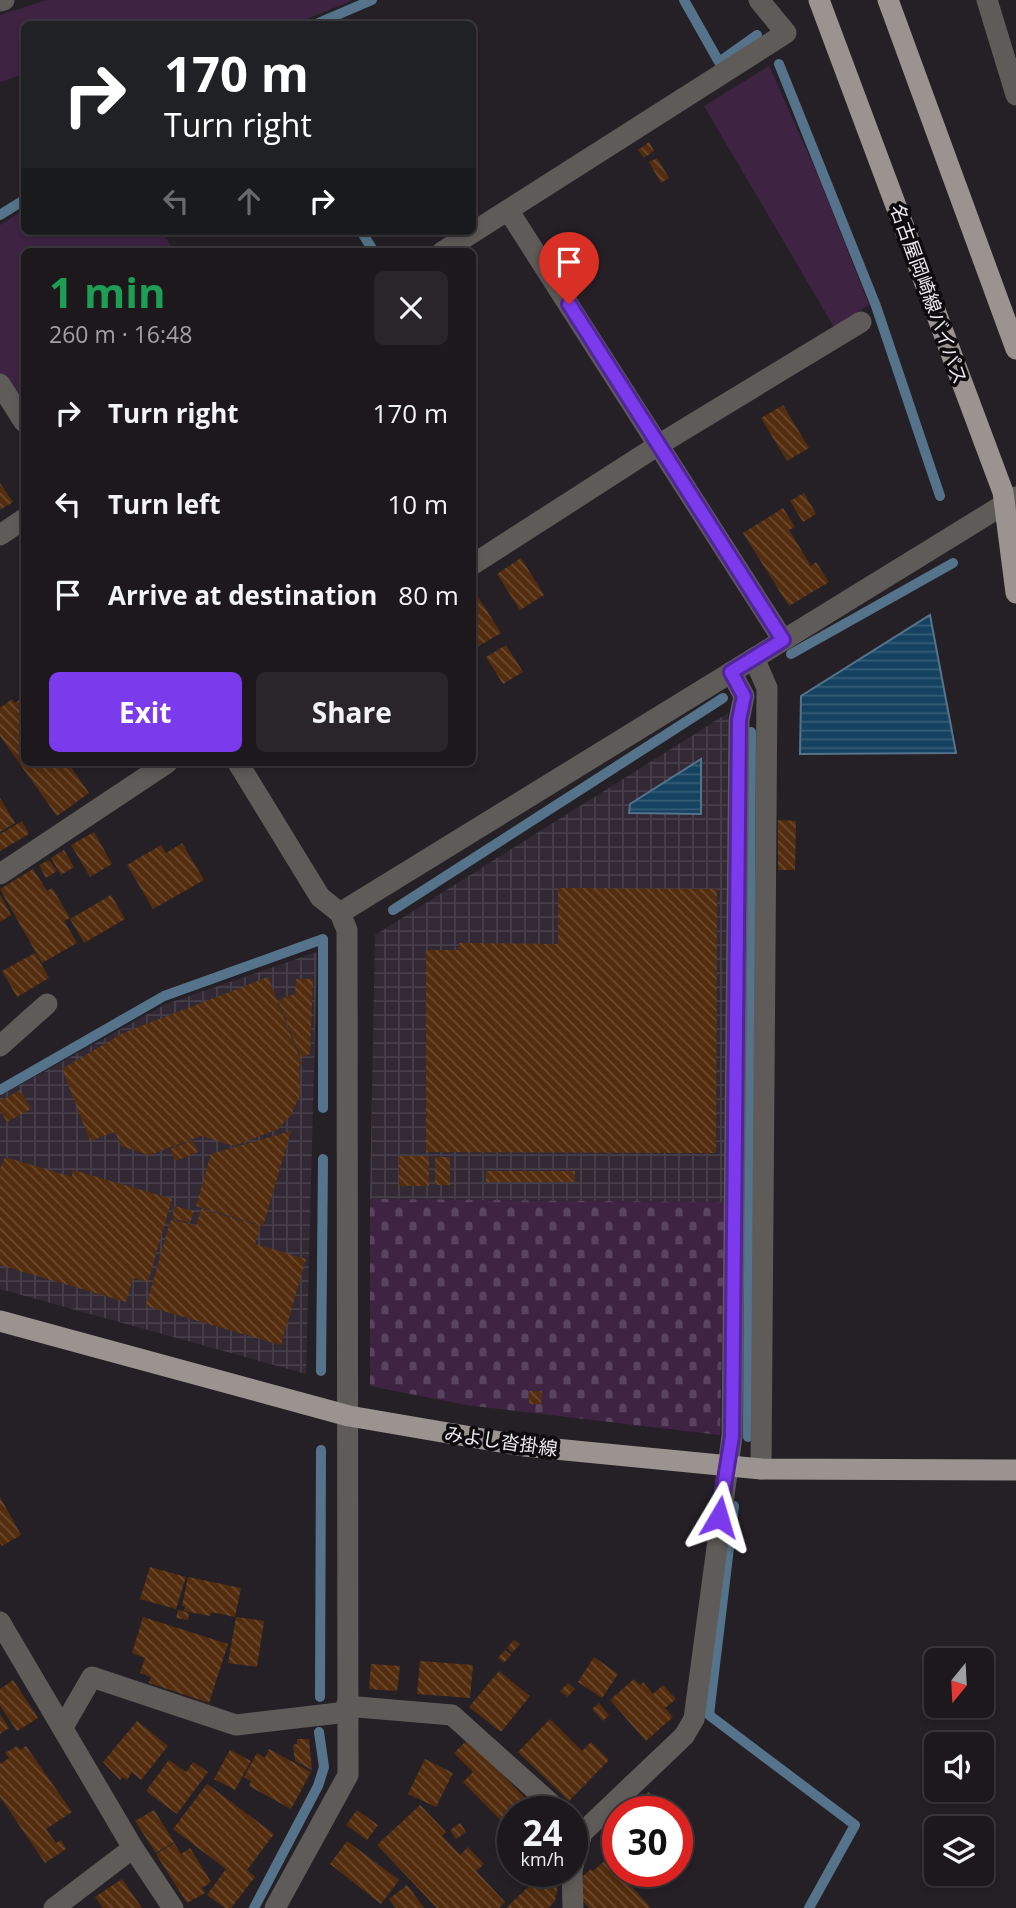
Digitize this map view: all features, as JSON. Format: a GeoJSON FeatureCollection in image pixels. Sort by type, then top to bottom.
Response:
{"type":"FeatureCollection","features":[{"type":"Feature","properties":{"kind":"main road","name":"名古屋岡崎線バイパス"},"geometry":{"type":"LineString","coordinates":[[819,0],[1010,500],[1016,593]]}},
{"type":"Feature","properties":{"kind":"main road"},"geometry":{"type":"LineString","coordinates":[[888,0],[1016,349]]}},
{"type":"Feature","properties":{"kind":"main road","name":"みよし沓掛線"},"geometry":{"type":"LineString","coordinates":[[0,1321],[349,1416],[524,1446],[761,1469],[1016,1470]]}},
{"type":"Feature","properties":{"kind":"street"},"geometry":{"type":"LineString","coordinates":[[476,230],[786,33],[760,0]]}},
{"type":"Feature","properties":{"kind":"street"},"geometry":{"type":"LineString","coordinates":[[986,0],[1016,95]]}},
{"type":"Feature","properties":{"kind":"street"},"geometry":{"type":"LineString","coordinates":[[508,210],[783,640]]}},
{"type":"Feature","properties":{"kind":"street"},"geometry":{"type":"LineString","coordinates":[[448,248],[469,235]]}},
{"type":"Feature","properties":{"kind":"street"},"geometry":{"type":"LineString","coordinates":[[476,562],[660,444],[861,322]]}},
{"type":"Feature","properties":{"kind":"street"},"geometry":{"type":"LineString","coordinates":[[0,384],[21,417]]}},
{"type":"Feature","properties":{"kind":"street"},"geometry":{"type":"LineString","coordinates":[[340,913],[1010,500]]}},
{"type":"Feature","properties":{"kind":"street"},"geometry":{"type":"LineString","coordinates":[[0,535],[21,521]]}},
{"type":"Feature","properties":{"kind":"street"},"geometry":{"type":"LineString","coordinates":[[754,658],[767,688],[761,1469]]}},
{"type":"Feature","properties":{"kind":"street"},"geometry":{"type":"LineString","coordinates":[[588,1819],[684,1736],[694,1719],[725,1467],[732,1436],[739,720],[744,696],[731,672]]}},
{"type":"Feature","properties":{"kind":"street"},"geometry":{"type":"LineString","coordinates":[[0,874],[162,766]]}},
{"type":"Feature","properties":{"kind":"street"},"geometry":{"type":"LineString","coordinates":[[240,766],[320,897],[340,913],[347,930],[348,1775],[275,1908]]}},
{"type":"Feature","properties":{"kind":"street"},"geometry":{"type":"LineString","coordinates":[[0,1046],[47,1004]]}},
{"type":"Feature","properties":{"kind":"street"},"geometry":{"type":"LineString","coordinates":[[0,1622],[133,1848],[173,1908]]}},
{"type":"Feature","properties":{"kind":"street"},"geometry":{"type":"LineString","coordinates":[[63,1727],[92,1677],[236,1725],[346,1709],[452,1715],[542,1796]]}},
{"type":"Feature","properties":{"kind":"street"},"geometry":{"type":"LineString","coordinates":[[54,1908],[133,1848]]}},
{"type":"Feature","properties":{"kind":"street"},"geometry":{"type":"LineString","coordinates":[[572,1887],[573,1908]]}},
{"type":"Feature","properties":{"kind":"shaded area"},"geometry":{"type":"Polygon","coordinates":[[[728,713],[725,1202],[370,1199],[375,935],[728,713]]]}},
{"type":"Feature","properties":{"kind":"shaded area"},"geometry":{"type":"Polygon","coordinates":[[[317,952],[306,1374],[0,1289],[0,1096],[166,1004],[317,952]]]}},
{"type":"Feature","properties":{"kind":"green space"},"geometry":{"type":"Polygon","coordinates":[[[47,0],[353,0],[302,21],[21,21],[21,75],[0,82],[0,15],[47,0]]]}},
{"type":"Feature","properties":{"kind":"green space"},"geometry":{"type":"Polygon","coordinates":[[[769,66],[819,178],[869,305],[834,327],[704,106],[769,66]]]}},
{"type":"Feature","properties":{"kind":"green space"},"geometry":{"type":"Polygon","coordinates":[[[21,212],[21,235],[164,235],[172,248],[21,248],[21,407],[0,373],[0,225],[21,212]]]}},
{"type":"Feature","properties":{"kind":"green space"},"geometry":{"type":"Polygon","coordinates":[[[370,1199],[725,1202],[720,1435],[466,1405],[370,1386],[370,1199]]]}},
{"type":"Feature","properties":{"kind":"water"},"geometry":{"type":"Polygon","coordinates":[[[930,615],[956,753],[800,754],[801,696],[930,615]]]}},
{"type":"Feature","properties":{"kind":"water"},"geometry":{"type":"Polygon","coordinates":[[[701,759],[701,814],[629,813],[630,804],[701,759]]]}},
{"type":"Feature","properties":{"kind":"building"},"geometry":{"type":"Polygon","coordinates":[[[649,142],[654,151],[644,158],[638,150],[649,142]]]}},
{"type":"Feature","properties":{"kind":"building"},"geometry":{"type":"Polygon","coordinates":[[[657,158],[669,178],[661,183],[649,162],[657,158]]]}},
{"type":"Feature","properties":{"kind":"building"},"geometry":{"type":"Polygon","coordinates":[[[783,405],[809,448],[787,461],[761,418],[783,405]]]}},
{"type":"Feature","properties":{"kind":"building"},"geometry":{"type":"Polygon","coordinates":[[[0,483],[13,502],[0,510],[0,483]]]}},
{"type":"Feature","properties":{"kind":"building"},"geometry":{"type":"Polygon","coordinates":[[[804,493],[816,514],[803,522],[790,501],[804,493]]]}},
{"type":"Feature","properties":{"kind":"building"},"geometry":{"type":"Polygon","coordinates":[[[783,508],[795,527],[789,530],[811,566],[816,562],[829,582],[789,606],[743,533],[783,508]]]}},
{"type":"Feature","properties":{"kind":"building"},"geometry":{"type":"Polygon","coordinates":[[[521,558],[544,595],[520,610],[497,574],[521,558]]]}},
{"type":"Feature","properties":{"kind":"building"},"geometry":{"type":"Polygon","coordinates":[[[476,593],[501,633],[476,648],[476,593]]]}},
{"type":"Feature","properties":{"kind":"building"},"geometry":{"type":"Polygon","coordinates":[[[506,645],[523,672],[503,684],[486,657],[506,645]]]}},
{"type":"Feature","properties":{"kind":"building"},"geometry":{"type":"Polygon","coordinates":[[[21,698],[21,765],[0,736],[0,708],[12,699],[15,703],[21,698]]]}},
{"type":"Feature","properties":{"kind":"building"},"geometry":{"type":"Polygon","coordinates":[[[21,766],[70,766],[89,793],[57,816],[21,766]]]}},
{"type":"Feature","properties":{"kind":"building"},"geometry":{"type":"Polygon","coordinates":[[[0,798],[15,823],[0,832],[0,798]]]}},
{"type":"Feature","properties":{"kind":"building"},"geometry":{"type":"Polygon","coordinates":[[[778,820],[796,821],[795,870],[778,870],[778,820]]]}},
{"type":"Feature","properties":{"kind":"building"},"geometry":{"type":"Polygon","coordinates":[[[22,821],[29,834],[0,851],[0,834],[22,821]]]}},
{"type":"Feature","properties":{"kind":"building"},"geometry":{"type":"Polygon","coordinates":[[[94,832],[112,864],[90,877],[71,845],[94,832]]]}},
{"type":"Feature","properties":{"kind":"building"},"geometry":{"type":"Polygon","coordinates":[[[182,843],[204,880],[153,909],[127,865],[161,845],[166,853],[182,843]]]}},
{"type":"Feature","properties":{"kind":"building"},"geometry":{"type":"Polygon","coordinates":[[[64,850],[74,867],[61,875],[51,858],[64,850]]]}},
{"type":"Feature","properties":{"kind":"building"},"geometry":{"type":"Polygon","coordinates":[[[49,860],[57,871],[46,878],[39,865],[49,860]]]}},
{"type":"Feature","properties":{"kind":"building"},"geometry":{"type":"Polygon","coordinates":[[[33,869],[47,891],[52,888],[70,918],[64,921],[77,943],[42,963],[0,889],[33,869]]]}},
{"type":"Feature","properties":{"kind":"building"},"geometry":{"type":"Polygon","coordinates":[[[558,888],[717,889],[716,1153],[426,1152],[426,950],[459,950],[459,943],[558,944],[558,888]]]}},
{"type":"Feature","properties":{"kind":"building"},"geometry":{"type":"Polygon","coordinates":[[[0,895],[11,915],[0,922],[0,895]]]}},
{"type":"Feature","properties":{"kind":"building"},"geometry":{"type":"Polygon","coordinates":[[[111,895],[125,919],[84,943],[70,919],[111,895]]]}},
{"type":"Feature","properties":{"kind":"building"},"geometry":{"type":"Polygon","coordinates":[[[35,953],[49,978],[17,997],[2,971],[35,953]]]}},
{"type":"Feature","properties":{"kind":"building"},"geometry":{"type":"Polygon","coordinates":[[[268,977],[302,1064],[299,1066],[300,1095],[291,1115],[278,1129],[234,1146],[201,1136],[149,1155],[121,1146],[115,1132],[90,1141],[62,1069],[123,1033],[268,977]]]}},
{"type":"Feature","properties":{"kind":"building"},"geometry":{"type":"Polygon","coordinates":[[[296,979],[313,979],[310,1054],[301,1058],[278,1000],[295,994],[296,979]]]}},
{"type":"Feature","properties":{"kind":"building"},"geometry":{"type":"Polygon","coordinates":[[[20,1090],[31,1109],[7,1122],[0,1110],[0,1101],[20,1090]]]}},
{"type":"Feature","properties":{"kind":"building"},"geometry":{"type":"Polygon","coordinates":[[[291,1131],[263,1226],[196,1206],[211,1154],[291,1131]]]}},
{"type":"Feature","properties":{"kind":"building"},"geometry":{"type":"Polygon","coordinates":[[[193,1140],[198,1152],[175,1161],[170,1149],[193,1140]]]}},
{"type":"Feature","properties":{"kind":"building"},"geometry":{"type":"Polygon","coordinates":[[[399,1156],[429,1156],[429,1186],[399,1186],[399,1156]]]}},
{"type":"Feature","properties":{"kind":"building"},"geometry":{"type":"Polygon","coordinates":[[[5,1157],[72,1177],[73,1170],[172,1199],[148,1282],[133,1278],[126,1302],[0,1265],[0,1169],[5,1157]]]}},
{"type":"Feature","properties":{"kind":"building"},"geometry":{"type":"Polygon","coordinates":[[[435,1157],[450,1157],[450,1185],[435,1185],[435,1157]]]}},
{"type":"Feature","properties":{"kind":"building"},"geometry":{"type":"Polygon","coordinates":[[[486,1171],[575,1171],[575,1182],[486,1182],[486,1171]]]}},
{"type":"Feature","properties":{"kind":"building"},"geometry":{"type":"Polygon","coordinates":[[[175,1206],[194,1211],[190,1223],[172,1218],[175,1206]]]}},
{"type":"Feature","properties":{"kind":"building"},"geometry":{"type":"Polygon","coordinates":[[[201,1209],[260,1226],[255,1244],[306,1259],[281,1345],[146,1306],[171,1219],[196,1226],[201,1209]]]}},
{"type":"Feature","properties":{"kind":"building"},"geometry":{"type":"Polygon","coordinates":[[[529,1391],[542,1391],[541,1404],[529,1404],[529,1391]]]}},
{"type":"Feature","properties":{"kind":"building"},"geometry":{"type":"Polygon","coordinates":[[[0,1497],[21,1535],[2,1546],[0,1543],[0,1497]]]}},
{"type":"Feature","properties":{"kind":"building"},"geometry":{"type":"Polygon","coordinates":[[[150,1567],[186,1577],[176,1609],[140,1599],[150,1567]]]}},
{"type":"Feature","properties":{"kind":"building"},"geometry":{"type":"Polygon","coordinates":[[[188,1577],[241,1588],[235,1617],[211,1612],[210,1616],[184,1611],[185,1606],[182,1606],[188,1577]]]}},
{"type":"Feature","properties":{"kind":"building"},"geometry":{"type":"Polygon","coordinates":[[[178,1610],[189,1613],[188,1620],[176,1618],[178,1610]]]}},
{"type":"Feature","properties":{"kind":"building"},"geometry":{"type":"Polygon","coordinates":[[[143,1617],[228,1644],[209,1703],[149,1683],[151,1677],[140,1673],[145,1658],[132,1653],[143,1617]]]}},
{"type":"Feature","properties":{"kind":"building"},"geometry":{"type":"Polygon","coordinates":[[[236,1617],[264,1621],[257,1667],[228,1663],[236,1617]]]}},
{"type":"Feature","properties":{"kind":"building"},"geometry":{"type":"Polygon","coordinates":[[[514,1640],[520,1644],[512,1653],[507,1648],[514,1640]]]}},
{"type":"Feature","properties":{"kind":"building"},"geometry":{"type":"Polygon","coordinates":[[[505,1650],[511,1655],[504,1663],[498,1658],[505,1650]]]}},
{"type":"Feature","properties":{"kind":"building"},"geometry":{"type":"Polygon","coordinates":[[[594,1657],[618,1674],[602,1698],[578,1682],[594,1657]]]}},
{"type":"Feature","properties":{"kind":"building"},"geometry":{"type":"Polygon","coordinates":[[[420,1661],[473,1665],[470,1698],[417,1694],[420,1661]]]}},
{"type":"Feature","properties":{"kind":"building"},"geometry":{"type":"Polygon","coordinates":[[[371,1664],[400,1666],[397,1691],[369,1689],[371,1664]]]}},
{"type":"Feature","properties":{"kind":"building"},"geometry":{"type":"Polygon","coordinates":[[[499,1671],[530,1696],[501,1732],[469,1707],[499,1671]]]}},
{"type":"Feature","properties":{"kind":"building"},"geometry":{"type":"Polygon","coordinates":[[[634,1679],[640,1685],[643,1682],[653,1694],[663,1685],[676,1699],[665,1708],[673,1717],[646,1741],[610,1700],[634,1679]]]}},
{"type":"Feature","properties":{"kind":"building"},"geometry":{"type":"Polygon","coordinates":[[[13,1680],[38,1718],[17,1731],[0,1706],[0,1689],[13,1680]]]}},
{"type":"Feature","properties":{"kind":"building"},"geometry":{"type":"Polygon","coordinates":[[[568,1683],[575,1689],[567,1697],[560,1691],[568,1683]]]}},
{"type":"Feature","properties":{"kind":"building"},"geometry":{"type":"Polygon","coordinates":[[[599,1703],[609,1715],[603,1721],[592,1709],[599,1703]]]}},
{"type":"Feature","properties":{"kind":"building"},"geometry":{"type":"Polygon","coordinates":[[[0,1714],[9,1728],[0,1734],[0,1714]]]}},
{"type":"Feature","properties":{"kind":"building"},"geometry":{"type":"Polygon","coordinates":[[[550,1719],[582,1751],[591,1742],[609,1760],[574,1796],[564,1796],[518,1752],[550,1719]]]}},
{"type":"Feature","properties":{"kind":"building"},"geometry":{"type":"Polygon","coordinates":[[[137,1721],[168,1746],[141,1780],[132,1772],[127,1780],[123,1777],[120,1780],[103,1762],[137,1721]]]}},
{"type":"Feature","properties":{"kind":"building"},"geometry":{"type":"Polygon","coordinates":[[[297,1739],[309,1739],[312,1770],[295,1761],[293,1745],[297,1744],[297,1739]]]}},
{"type":"Feature","properties":{"kind":"building"},"geometry":{"type":"Polygon","coordinates":[[[468,1739],[523,1796],[497,1796],[497,1817],[463,1782],[473,1772],[454,1753],[468,1739]]]}},
{"type":"Feature","properties":{"kind":"building"},"geometry":{"type":"Polygon","coordinates":[[[17,1746],[20,1750],[26,1746],[72,1812],[46,1829],[56,1843],[61,1840],[66,1849],[45,1863],[0,1797],[0,1764],[9,1758],[5,1753],[17,1746]]]}},
{"type":"Feature","properties":{"kind":"building"},"geometry":{"type":"Polygon","coordinates":[[[269,1749],[311,1772],[291,1809],[249,1786],[251,1781],[244,1777],[257,1753],[265,1758],[269,1749]]]}},
{"type":"Feature","properties":{"kind":"building"},"geometry":{"type":"Polygon","coordinates":[[[230,1750],[251,1761],[235,1790],[214,1779],[230,1750]]]}},
{"type":"Feature","properties":{"kind":"building"},"geometry":{"type":"Polygon","coordinates":[[[425,1759],[453,1773],[436,1807],[408,1794],[425,1759]]]}},
{"type":"Feature","properties":{"kind":"building"},"geometry":{"type":"Polygon","coordinates":[[[169,1760],[186,1772],[193,1762],[208,1772],[177,1814],[146,1791],[169,1760]]]}},
{"type":"Feature","properties":{"kind":"building"},"geometry":{"type":"Polygon","coordinates":[[[207,1784],[274,1834],[247,1870],[255,1877],[231,1908],[225,1908],[207,1895],[226,1869],[173,1829],[207,1784]]]}},
{"type":"Feature","properties":{"kind":"building"},"geometry":{"type":"Polygon","coordinates":[[[420,1805],[446,1832],[442,1836],[460,1855],[468,1847],[484,1864],[476,1871],[505,1902],[499,1908],[437,1908],[377,1845],[420,1805]]]}},
{"type":"Feature","properties":{"kind":"building"},"geometry":{"type":"Polygon","coordinates":[[[154,1810],[174,1842],[156,1853],[135,1821],[154,1810]]]}},
{"type":"Feature","properties":{"kind":"building"},"geometry":{"type":"Polygon","coordinates":[[[357,1810],[378,1825],[367,1840],[346,1825],[357,1810]]]}},
{"type":"Feature","properties":{"kind":"building"},"geometry":{"type":"Polygon","coordinates":[[[460,1823],[466,1832],[456,1839],[450,1830],[460,1823]]]}},
{"type":"Feature","properties":{"kind":"building"},"geometry":{"type":"Polygon","coordinates":[[[347,1841],[399,1880],[381,1904],[330,1864],[347,1841]]]}},
{"type":"Feature","properties":{"kind":"building"},"geometry":{"type":"Polygon","coordinates":[[[174,1843],[181,1854],[190,1848],[211,1882],[202,1888],[205,1893],[187,1903],[156,1854],[174,1843]]]}},
{"type":"Feature","properties":{"kind":"building"},"geometry":{"type":"Polygon","coordinates":[[[602,1863],[602,1887],[632,1887],[651,1908],[589,1908],[582,1900],[583,1887],[588,1887],[588,1872],[591,1869],[593,1871],[602,1863]]]}},
{"type":"Feature","properties":{"kind":"building"},"geometry":{"type":"Polygon","coordinates":[[[122,1879],[142,1908],[103,1908],[95,1897],[122,1879]]]}},
{"type":"Feature","properties":{"kind":"building"},"geometry":{"type":"Polygon","coordinates":[[[407,1885],[424,1908],[396,1908],[389,1899],[407,1885]]]}},
{"type":"Feature","properties":{"kind":"building"},"geometry":{"type":"Polygon","coordinates":[[[528,1887],[558,1887],[555,1901],[548,1908],[506,1908],[528,1887]]]}},
{"type":"Feature","properties":{"kind":"waterway"},"geometry":{"type":"LineString","coordinates":[[323,21],[372,0]]}},
{"type":"Feature","properties":{"kind":"waterway"},"geometry":{"type":"LineString","coordinates":[[684,0],[719,62],[757,35]]}},
{"type":"Feature","properties":{"kind":"waterway"},"geometry":{"type":"LineString","coordinates":[[779,64],[876,306],[940,496]]}},
{"type":"Feature","properties":{"kind":"waterway"},"geometry":{"type":"LineString","coordinates":[[0,215],[21,202]]}},
{"type":"Feature","properties":{"kind":"waterway"},"geometry":{"type":"LineString","coordinates":[[363,235],[372,248]]}},
{"type":"Feature","properties":{"kind":"waterway"},"geometry":{"type":"LineString","coordinates":[[791,654],[953,563]]}},
{"type":"Feature","properties":{"kind":"waterway"},"geometry":{"type":"LineString","coordinates":[[393,910],[723,698]]}},
{"type":"Feature","properties":{"kind":"waterway"},"geometry":{"type":"LineString","coordinates":[[748,1437],[751,732]]}},
{"type":"Feature","properties":{"kind":"waterway"},"geometry":{"type":"LineString","coordinates":[[0,1090],[164,996],[323,939],[323,1108]]}},
{"type":"Feature","properties":{"kind":"waterway"},"geometry":{"type":"LineString","coordinates":[[321,1371],[323,1159]]}},
{"type":"Feature","properties":{"kind":"waterway"},"geometry":{"type":"LineString","coordinates":[[320,1697],[321,1450]]}},
{"type":"Feature","properties":{"kind":"waterway"},"geometry":{"type":"LineString","coordinates":[[734,1506],[709,1715],[855,1825],[809,1908]]}},
{"type":"Feature","properties":{"kind":"waterway"},"geometry":{"type":"LineString","coordinates":[[254,1908],[318,1786],[324,1767],[319,1732]]}},
{"type":"Feature","properties":{"kind":"route"},"geometry":{"type":"LineString","coordinates":[[569,304],[783,640],[731,672],[744,696],[739,720],[732,1436],[719,1517]]}}]}
